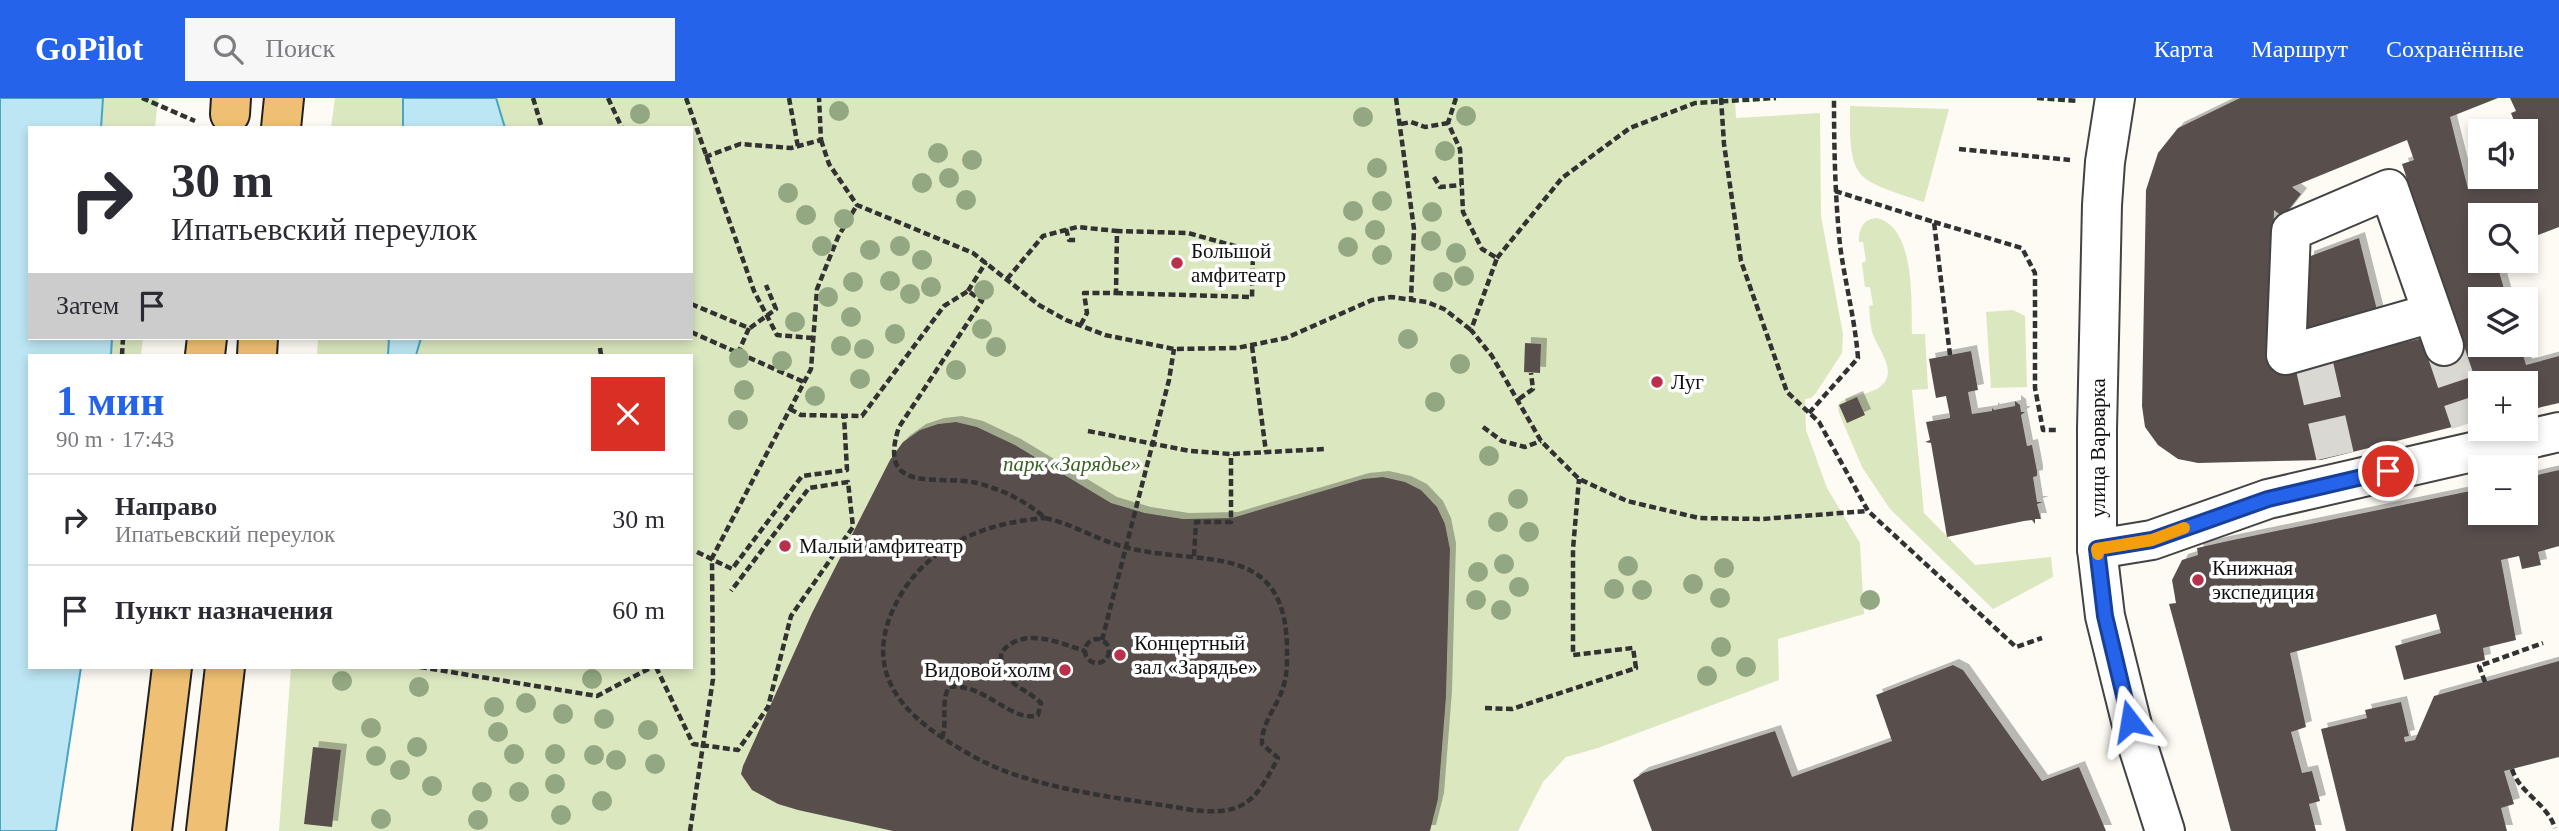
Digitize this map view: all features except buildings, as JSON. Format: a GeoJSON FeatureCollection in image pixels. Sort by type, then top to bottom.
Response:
{"type":"FeatureCollection","features":[{"type":"Feature","properties":{"kind":"main road"},"geometry":{"type":"LineString","coordinates":[[281,126],[284,98]]}},
{"type":"Feature","properties":{"kind":"main road"},"geometry":{"type":"LineString","coordinates":[[152,831],[172,669]]}},
{"type":"Feature","properties":{"kind":"main road"},"geometry":{"type":"LineString","coordinates":[[206,831],[225,669]]}},
{"type":"Feature","properties":{"kind":"street","name":"улица Варварка"},"geometry":{"type":"LineString","coordinates":[[2097,100],[2105,162],[2096,429],[2097,549],[2105,616],[2135,737],[2165,831]]}},
{"type":"Feature","properties":{"kind":"street"},"geometry":{"type":"LineString","coordinates":[[2389,189],[2438,330],[2313,356],[2286,355],[2291,231],[2389,189]]}},
{"type":"Feature","properties":{"kind":"street"},"geometry":{"type":"LineString","coordinates":[[2097,549],[2152,540],[2268,499],[2338,469],[2475,436],[2559,432]]}},
{"type":"Feature","properties":{"kind":"path"},"geometry":{"type":"LineString","coordinates":[[142,98],[221,112]]}},
{"type":"Feature","properties":{"kind":"path"},"geometry":{"type":"LineString","coordinates":[[534,98],[541,126]]}},
{"type":"Feature","properties":{"kind":"path"},"geometry":{"type":"LineString","coordinates":[[608,98],[621,126]]}},
{"type":"Feature","properties":{"kind":"path"},"geometry":{"type":"LineString","coordinates":[[685,98],[754,291],[766,316],[777,335],[813,338]]}},
{"type":"Feature","properties":{"kind":"path"},"geometry":{"type":"LineString","coordinates":[[789,98],[798,146]]}},
{"type":"Feature","properties":{"kind":"path"},"geometry":{"type":"LineString","coordinates":[[819,98],[821,140],[830,164],[857,205],[956,245],[986,262],[1039,305],[1080,326],[1130,341],[1174,349],[1218,350],[1252,346],[1304,331],[1372,300],[1391,297],[1411,299],[1444,309],[1471,330],[1492,356],[1541,441],[1579,479],[1627,500],[1699,518],[1762,519],[1868,511]]}},
{"type":"Feature","properties":{"kind":"path"},"geometry":{"type":"LineString","coordinates":[[1396,98],[1414,229],[1411,299]]}},
{"type":"Feature","properties":{"kind":"path"},"geometry":{"type":"LineString","coordinates":[[1456,98],[1448,123],[1460,149],[1463,212],[1482,248],[1496,258]]}},
{"type":"Feature","properties":{"kind":"path"},"geometry":{"type":"LineString","coordinates":[[1471,330],[1496,258],[1562,178],[1618,135],[1683,107],[1721,99],[1776,98]]}},
{"type":"Feature","properties":{"kind":"path"},"geometry":{"type":"LineString","coordinates":[[1809,413],[1858,358],[1856,328],[1840,247],[1835,191],[1834,98]]}},
{"type":"Feature","properties":{"kind":"path"},"geometry":{"type":"LineString","coordinates":[[2037,98],[2097,100]]}},
{"type":"Feature","properties":{"kind":"path"},"geometry":{"type":"LineString","coordinates":[[1721,99],[1724,144],[1741,261],[1787,392],[1819,422],[1868,511],[2016,647],[2042,638]]}},
{"type":"Feature","properties":{"kind":"path"},"geometry":{"type":"LineString","coordinates":[[1401,124],[1411,121],[1425,127],[1448,123]]}},
{"type":"Feature","properties":{"kind":"path"},"geometry":{"type":"LineString","coordinates":[[705,157],[740,144],[791,148],[821,140]]}},
{"type":"Feature","properties":{"kind":"path"},"geometry":{"type":"LineString","coordinates":[[1959,149],[2073,160]]}},
{"type":"Feature","properties":{"kind":"path"},"geometry":{"type":"LineString","coordinates":[[1434,177],[1440,187],[1461,185]]}},
{"type":"Feature","properties":{"kind":"path"},"geometry":{"type":"LineString","coordinates":[[1835,191],[2022,248],[2035,273],[2035,388],[2043,430],[2059,430]]}},
{"type":"Feature","properties":{"kind":"path"},"geometry":{"type":"LineString","coordinates":[[690,831],[705,746],[714,672],[710,572],[712,558],[811,369],[817,289],[838,237],[857,205]]}},
{"type":"Feature","properties":{"kind":"path"},"geometry":{"type":"LineString","coordinates":[[1934,222],[1950,355]]}},
{"type":"Feature","properties":{"kind":"path"},"geometry":{"type":"LineString","coordinates":[[1007,279],[1043,236],[1066,229],[1089,227],[1117,231],[1188,233],[1253,251],[1252,297],[1084,293],[1087,313],[1080,326]]}},
{"type":"Feature","properties":{"kind":"path"},"geometry":{"type":"LineString","coordinates":[[1066,229],[1069,240],[1077,240]]}},
{"type":"Feature","properties":{"kind":"path"},"geometry":{"type":"LineString","coordinates":[[1116,293],[1117,231]]}},
{"type":"Feature","properties":{"kind":"path"},"geometry":{"type":"LineString","coordinates":[[790,409],[801,415],[862,416],[944,306],[968,291],[986,262]]}},
{"type":"Feature","properties":{"kind":"path"},"geometry":{"type":"LineString","coordinates":[[738,353],[749,328],[776,309],[766,285]]}},
{"type":"Feature","properties":{"kind":"path"},"geometry":{"type":"LineString","coordinates":[[968,291],[982,301],[899,427],[894,443],[897,465],[905,474],[917,479],[961,480],[996,489],[1017,497],[1045,518]]}},
{"type":"Feature","properties":{"kind":"path"},"geometry":{"type":"LineString","coordinates":[[693,305],[749,328]]}},
{"type":"Feature","properties":{"kind":"path"},"geometry":{"type":"LineString","coordinates":[[693,333],[804,382]]}},
{"type":"Feature","properties":{"kind":"path"},"geometry":{"type":"LineString","coordinates":[[1252,346],[1266,452]]}},
{"type":"Feature","properties":{"kind":"path"},"geometry":{"type":"LineString","coordinates":[[600,348],[601,354]]}},
{"type":"Feature","properties":{"kind":"path"},"geometry":{"type":"LineString","coordinates":[[1101,640],[1153,445],[1174,349]]}},
{"type":"Feature","properties":{"kind":"path"},"geometry":{"type":"LineString","coordinates":[[1519,399],[1533,389],[1531,373]]}},
{"type":"Feature","properties":{"kind":"path"},"geometry":{"type":"LineString","coordinates":[[697,552],[733,569],[802,476],[847,470],[844,416]]}},
{"type":"Feature","properties":{"kind":"path"},"geometry":{"type":"LineString","coordinates":[[1483,427],[1502,441],[1525,447],[1541,441]]}},
{"type":"Feature","properties":{"kind":"path"},"geometry":{"type":"LineString","coordinates":[[1088,432],[1153,445],[1231,454],[1324,449]]}},
{"type":"Feature","properties":{"kind":"path"},"geometry":{"type":"LineString","coordinates":[[1194,556],[1196,522],[1231,522],[1231,454]]}},
{"type":"Feature","properties":{"kind":"path"},"geometry":{"type":"LineString","coordinates":[[1485,708],[1512,709],[1636,668],[1633,648],[1573,655],[1573,549],[1579,479]]}},
{"type":"Feature","properties":{"kind":"path"},"geometry":{"type":"LineString","coordinates":[[655,669],[693,744],[738,750],[768,707],[791,616],[853,527],[848,482],[809,488],[731,591]]}},
{"type":"Feature","properties":{"kind":"path"},"geometry":{"type":"LineString","coordinates":[[1045,518],[1064,522],[1126,548],[1217,559],[1244,567],[1261,577],[1277,594],[1284,612],[1286,631],[1286,680],[1262,733],[1262,744],[1278,758],[1266,781],[1246,804],[1231,810],[1203,812],[1050,784],[999,769],[969,756],[912,716],[891,687],[883,652],[887,628],[893,608],[919,570],[958,541],[980,530],[1004,523],[1045,518]]}},
{"type":"Feature","properties":{"kind":"path"},"geometry":{"type":"LineString","coordinates":[[942,738],[946,726],[944,696],[949,687],[971,689],[1023,717],[1038,715],[1041,703],[1007,678],[1001,665],[1001,653],[1015,639],[1048,640],[1085,651]]}},
{"type":"Feature","properties":{"kind":"path"},"geometry":{"type":"LineString","coordinates":[[1094,639],[1101,640],[1108,645],[1109,653],[1100,664],[1092,663],[1086,658],[1087,644],[1094,639]]}},
{"type":"Feature","properties":{"kind":"path"},"geometry":{"type":"LineString","coordinates":[[2484,682],[2479,667],[2543,643]]}},
{"type":"Feature","properties":{"kind":"path"},"geometry":{"type":"LineString","coordinates":[[432,669],[597,696],[650,669]]}},
{"type":"Feature","properties":{"kind":"path"},"geometry":{"type":"LineString","coordinates":[[2512,769],[2515,780],[2551,815],[2555,828]]}},
{"type":"Feature","properties":{"kind":"green space"},"geometry":{"type":"Polygon","coordinates":[[[103,98],[158,98],[155,126],[101,126],[103,98]]]}},
{"type":"Feature","properties":{"kind":"green space","name":"парк «Зарядье»"},"geometry":{"type":"Polygon","coordinates":[[[335,98],[1735,98],[1736,118],[1820,113],[1821,216],[1843,334],[1842,353],[1816,393],[1805,399],[1806,430],[1827,488],[1860,543],[1864,614],[1778,639],[1779,680],[1598,748],[1566,757],[1543,782],[1518,831],[279,831],[291,669],[693,669],[693,354],[317,354],[318,340],[693,340],[693,126],[331,126],[335,98]]]}},
{"type":"Feature","properties":{"kind":"green space"},"geometry":{"type":"Polygon","coordinates":[[[1850,106],[1949,109],[1924,202],[1883,188],[1861,174],[1851,150],[1850,106]]]}},
{"type":"Feature","properties":{"kind":"green space"},"geometry":{"type":"Polygon","coordinates":[[[1876,218],[1889,224],[1905,250],[1911,285],[1912,334],[1925,334],[1928,389],[1912,390],[1924,513],[1975,565],[2051,557],[2053,577],[1993,609],[1890,509],[1862,467],[1839,413],[1840,402],[1877,389],[1887,378],[1885,358],[1871,327],[1869,306],[1873,305],[1870,287],[1865,287],[1862,263],[1866,261],[1863,242],[1859,242],[1862,226],[1876,218]]]}},
{"type":"Feature","properties":{"kind":"green space"},"geometry":{"type":"Polygon","coordinates":[[[2013,310],[2025,316],[2027,387],[1991,388],[1986,312],[2013,310]]]}},
{"type":"Feature","properties":{"kind":"green space"},"geometry":{"type":"Polygon","coordinates":[[[112,340],[143,340],[141,354],[111,354],[112,340]]]}},
{"type":"Feature","properties":{"kind":"water"},"geometry":{"type":"Polygon","coordinates":[[[0,98],[103,98],[101,126],[28,126],[28,340],[112,340],[111,354],[28,354],[28,669],[81,669],[56,831],[0,831],[0,98]]]}},
{"type":"Feature","properties":{"kind":"water"},"geometry":{"type":"Polygon","coordinates":[[[403,98],[496,98],[504,126],[403,126],[403,98]]]}},
{"type":"Feature","properties":{"kind":"water"},"geometry":{"type":"Polygon","coordinates":[[[389,340],[420,340],[416,354],[388,354],[389,340]]]}},
{"type":"Feature","properties":{"kind":"tunnel"},"geometry":{"type":"LineString","coordinates":[[2444,346],[2468,417]]}},
{"type":"Feature","properties":{"kind":"tunnel"},"geometry":{"type":"LineString","coordinates":[[2314,364],[2335,456]]}},
{"type":"Feature","properties":{"kind":"slow traffic"},"geometry":{"type":"LineString","coordinates":[[2098,554],[2097,549],[2152,540],[2184,528]]}},
{"type":"Feature","properties":{"kind":"place","name":"Большой амфитеатр"},"geometry":{"type":"Point","coordinates":[1177,263]}},
{"type":"Feature","properties":{"kind":"place","name":"Луг"},"geometry":{"type":"Point","coordinates":[1657,382]}},
{"type":"Feature","properties":{"kind":"place","name":"Малый амфитеатр"},"geometry":{"type":"Point","coordinates":[785,546]}},
{"type":"Feature","properties":{"kind":"place","name":"Книжная экспедиция"},"geometry":{"type":"Point","coordinates":[2198,580]}},
{"type":"Feature","properties":{"kind":"place","name":"Концертный зал «Зарядье»"},"geometry":{"type":"Point","coordinates":[1120,655]}},
{"type":"Feature","properties":{"kind":"place","name":"Видовой холм"},"geometry":{"type":"Point","coordinates":[1065,670]}},
{"type":"Feature","properties":{"kind":"route"},"geometry":{"type":"LineString","coordinates":[[2130,721],[2105,616],[2097,549],[2152,540],[2268,499],[2388,471]]}}]}
